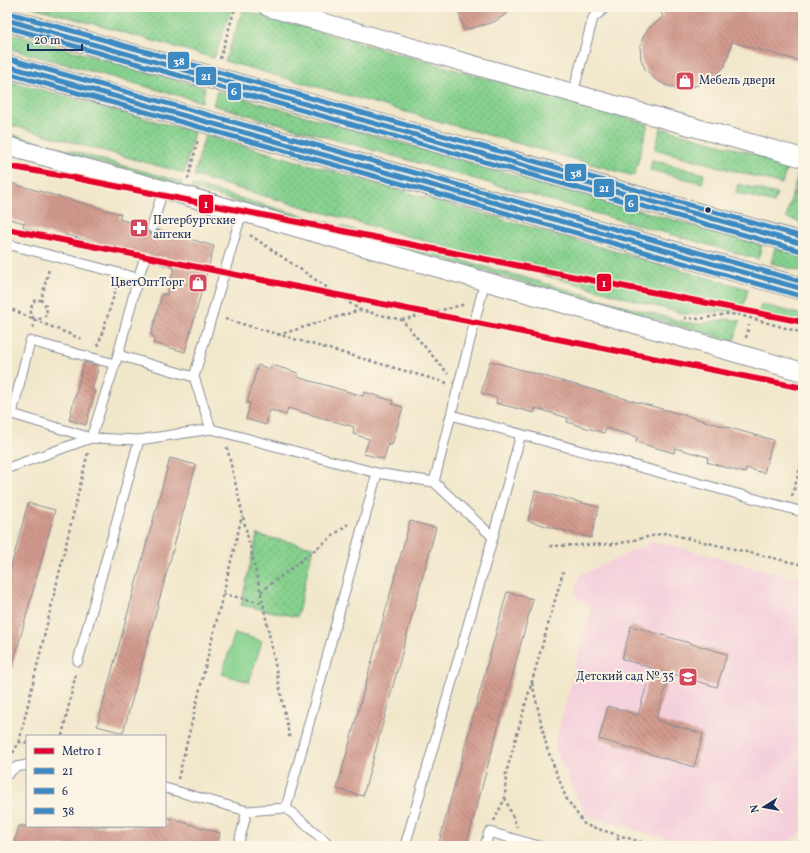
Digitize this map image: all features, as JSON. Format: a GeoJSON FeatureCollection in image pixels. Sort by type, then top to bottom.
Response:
{"type":"FeatureCollection","features":[{"type":"Feature","properties":{"kind":"main road"},"geometry":{"type":"LineString","coordinates":[[7,20],[803,244]]}},
{"type":"Feature","properties":{"kind":"main road"},"geometry":{"type":"LineString","coordinates":[[7,66],[803,289]]}},
{"type":"Feature","properties":{"kind":"street"},"geometry":{"type":"LineString","coordinates":[[268,7],[304,12],[573,93],[803,158]]}},
{"type":"Feature","properties":{"kind":"street"},"geometry":{"type":"LineString","coordinates":[[7,146],[163,189],[803,372]]}},
{"type":"Feature","properties":{"kind":"lane"},"geometry":{"type":"LineString","coordinates":[[573,93],[593,18],[606,7]]}},
{"type":"Feature","properties":{"kind":"lane"},"geometry":{"type":"LineString","coordinates":[[152,228],[163,189]]}},
{"type":"Feature","properties":{"kind":"lane"},"geometry":{"type":"LineString","coordinates":[[211,429],[194,377],[242,212]]}},
{"type":"Feature","properties":{"kind":"lane"},"geometry":{"type":"LineString","coordinates":[[7,244],[138,278]]}},
{"type":"Feature","properties":{"kind":"lane"},"geometry":{"type":"LineString","coordinates":[[91,438],[117,359],[144,260]]}},
{"type":"Feature","properties":{"kind":"lane"},"geometry":{"type":"LineString","coordinates":[[434,482],[485,281]]}},
{"type":"Feature","properties":{"kind":"lane"},"geometry":{"type":"LineString","coordinates":[[194,377],[117,359],[94,358],[30,341],[12,414],[91,438],[139,440],[211,429],[377,473],[434,482],[494,538]]}},
{"type":"Feature","properties":{"kind":"lane"},"geometry":{"type":"LineString","coordinates":[[451,415],[803,512]]}},
{"type":"Feature","properties":{"kind":"lane"},"geometry":{"type":"LineString","coordinates":[[405,846],[494,538],[522,434]]}},
{"type":"Feature","properties":{"kind":"lane"},"geometry":{"type":"LineString","coordinates":[[7,470],[8,468],[91,438]]}},
{"type":"Feature","properties":{"kind":"lane"},"geometry":{"type":"LineString","coordinates":[[78,661],[139,440]]}},
{"type":"Feature","properties":{"kind":"lane"},"geometry":{"type":"LineString","coordinates":[[286,808],[377,473]]}},
{"type":"Feature","properties":{"kind":"lane"},"geometry":{"type":"LineString","coordinates":[[7,775],[16,767],[26,765]]}},
{"type":"Feature","properties":{"kind":"lane"},"geometry":{"type":"LineString","coordinates":[[166,788],[247,811],[286,808],[331,846]]}},
{"type":"Feature","properties":{"kind":"lane"},"geometry":{"type":"LineString","coordinates":[[238,846],[247,811]]}},
{"type":"Feature","properties":{"kind":"lane"},"geometry":{"type":"LineString","coordinates":[[485,846],[489,832],[540,846]]}},
{"type":"Feature","properties":{"kind":"path"},"geometry":{"type":"LineString","coordinates":[[220,59],[235,8]]}},
{"type":"Feature","properties":{"kind":"path"},"geometry":{"type":"LineString","coordinates":[[187,183],[198,137]]}},
{"type":"Feature","properties":{"kind":"path"},"geometry":{"type":"LineString","coordinates":[[250,235],[360,310],[402,320],[481,301]]}},
{"type":"Feature","properties":{"kind":"path"},"geometry":{"type":"LineString","coordinates":[[41,300],[52,256]]}},
{"type":"Feature","properties":{"kind":"path"},"geometry":{"type":"LineString","coordinates":[[94,358],[121,274]]}},
{"type":"Feature","properties":{"kind":"path"},"geometry":{"type":"LineString","coordinates":[[30,341],[35,320],[30,313],[30,307],[35,300],[41,300]]}},
{"type":"Feature","properties":{"kind":"path"},"geometry":{"type":"LineString","coordinates":[[35,320],[43,318],[47,314],[46,306],[41,300]]}},
{"type":"Feature","properties":{"kind":"path"},"geometry":{"type":"LineString","coordinates":[[7,307],[98,346],[117,359]]}},
{"type":"Feature","properties":{"kind":"path"},"geometry":{"type":"LineString","coordinates":[[278,335],[360,310]]}},
{"type":"Feature","properties":{"kind":"path"},"geometry":{"type":"LineString","coordinates":[[212,315],[459,387]]}},
{"type":"Feature","properties":{"kind":"path"},"geometry":{"type":"LineString","coordinates":[[402,320],[459,387]]}},
{"type":"Feature","properties":{"kind":"path"},"geometry":{"type":"LineString","coordinates":[[744,344],[749,325]]}},
{"type":"Feature","properties":{"kind":"path"},"geometry":{"type":"LineString","coordinates":[[224,433],[261,592],[290,740]]}},
{"type":"Feature","properties":{"kind":"path"},"geometry":{"type":"LineString","coordinates":[[12,754],[19,742],[91,438]]}},
{"type":"Feature","properties":{"kind":"path"},"geometry":{"type":"LineString","coordinates":[[789,508],[803,458]]}},
{"type":"Feature","properties":{"kind":"path"},"geometry":{"type":"LineString","coordinates":[[261,592],[366,510]]}},
{"type":"Feature","properties":{"kind":"path"},"geometry":{"type":"LineString","coordinates":[[175,791],[243,514]]}},
{"type":"Feature","properties":{"kind":"path"},"geometry":{"type":"LineString","coordinates":[[550,546],[616,544],[665,533],[803,565]]}},
{"type":"Feature","properties":{"kind":"path"},"geometry":{"type":"LineString","coordinates":[[489,832],[505,798],[506,773],[563,572]]}},
{"type":"Feature","properties":{"kind":"path"},"geometry":{"type":"LineString","coordinates":[[223,594],[263,603]]}},
{"type":"Feature","properties":{"kind":"path"},"geometry":{"type":"LineString","coordinates":[[62,735],[78,661]]}},
{"type":"Feature","properties":{"kind":"path"},"geometry":{"type":"LineString","coordinates":[[532,682],[546,748],[566,798],[585,825],[654,846]]}},
{"type":"Feature","properties":{"kind":"path"},"geometry":{"type":"LineString","coordinates":[[19,742],[26,743]]}},
{"type":"Feature","properties":{"kind":"path"},"geometry":{"type":"LineString","coordinates":[[505,798],[523,841]]}},
{"type":"Feature","properties":{"kind":"path"},"geometry":{"type":"LineString","coordinates":[[616,846],[619,836]]}},
{"type":"Feature","properties":{"kind":"shaded area","name":"Детский сад № 35"},"geometry":{"type":"Polygon","coordinates":[[[654,541],[803,580],[803,831],[784,846],[689,846],[585,815],[554,747],[591,607],[574,595],[580,575],[654,541]]]}},
{"type":"Feature","properties":{"kind":"green space"},"geometry":{"type":"Polygon","coordinates":[[[33,7],[232,7],[214,58],[33,7]]]}},
{"type":"Feature","properties":{"kind":"green space"},"geometry":{"type":"Polygon","coordinates":[[[243,10],[648,124],[634,176],[225,61],[243,10]]]}},
{"type":"Feature","properties":{"kind":"green space"},"geometry":{"type":"Polygon","coordinates":[[[7,32],[205,88],[202,102],[7,48],[7,32]]]}},
{"type":"Feature","properties":{"kind":"green space"},"geometry":{"type":"Polygon","coordinates":[[[7,80],[194,132],[184,173],[7,124],[7,80]]]}},
{"type":"Feature","properties":{"kind":"green space"},"geometry":{"type":"Polygon","coordinates":[[[217,91],[762,245],[758,259],[213,105],[217,91]]]}},
{"type":"Feature","properties":{"kind":"green space"},"geometry":{"type":"Polygon","coordinates":[[[661,128],[788,163],[782,184],[655,149],[661,128]]]}},
{"type":"Feature","properties":{"kind":"green space"},"geometry":{"type":"Polygon","coordinates":[[[7,133],[182,182],[181,186],[7,137],[7,133]]]}},
{"type":"Feature","properties":{"kind":"green space"},"geometry":{"type":"Polygon","coordinates":[[[205,135],[748,289],[742,312],[727,310],[699,314],[684,314],[194,176],[205,135]]]}},
{"type":"Feature","properties":{"kind":"green space"},"geometry":{"type":"Polygon","coordinates":[[[652,160],[704,174],[702,183],[650,170],[652,160]]]}},
{"type":"Feature","properties":{"kind":"green space"},"geometry":{"type":"Polygon","coordinates":[[[800,167],[803,167],[803,223],[786,218],[800,167]]]}},
{"type":"Feature","properties":{"kind":"green space"},"geometry":{"type":"Polygon","coordinates":[[[738,184],[777,194],[774,203],[736,193],[738,184]]]}},
{"type":"Feature","properties":{"kind":"green space"},"geometry":{"type":"Polygon","coordinates":[[[193,185],[683,322],[699,324],[728,319],[740,321],[734,341],[192,189],[193,185]]]}},
{"type":"Feature","properties":{"kind":"green space"},"geometry":{"type":"Polygon","coordinates":[[[775,248],[803,256],[803,272],[771,263],[775,248]]]}},
{"type":"Feature","properties":{"kind":"green space"},"geometry":{"type":"Polygon","coordinates":[[[761,304],[803,315],[803,326],[759,314],[761,304]]]}},
{"type":"Feature","properties":{"kind":"green space"},"geometry":{"type":"Polygon","coordinates":[[[257,535],[313,547],[297,617],[241,605],[257,535]]]}},
{"type":"Feature","properties":{"kind":"green space"},"geometry":{"type":"Polygon","coordinates":[[[235,633],[262,641],[249,682],[222,674],[235,633]]]}},
{"type":"Feature","properties":{"kind":"building"},"geometry":{"type":"Polygon","coordinates":[[[457,7],[516,7],[494,22],[464,30],[457,7]]]}},
{"type":"Feature","properties":{"kind":"building"},"geometry":{"type":"Polygon","coordinates":[[[672,7],[803,7],[803,62],[732,42],[725,66],[714,77],[698,85],[686,88],[677,88],[665,85],[655,79],[645,69],[641,59],[640,47],[643,37],[648,29],[663,17],[661,12],[672,7]]]}},
{"type":"Feature","properties":{"kind":"building"},"geometry":{"type":"Polygon","coordinates":[[[7,182],[121,214],[119,219],[146,227],[146,230],[150,234],[154,234],[158,230],[214,246],[185,352],[153,343],[155,337],[151,335],[162,294],[167,295],[174,268],[150,261],[149,256],[146,254],[140,255],[138,258],[97,247],[97,243],[66,235],[65,238],[23,227],[24,223],[7,218],[7,182]]]}},
{"type":"Feature","properties":{"kind":"building"},"geometry":{"type":"Polygon","coordinates":[[[490,361],[773,440],[764,473],[746,468],[745,473],[707,462],[708,457],[675,448],[674,453],[636,442],[637,437],[606,428],[604,433],[567,422],[568,418],[535,408],[534,413],[496,403],[497,398],[481,393],[490,361]]]}},
{"type":"Feature","properties":{"kind":"building"},"geometry":{"type":"Polygon","coordinates":[[[84,362],[99,366],[92,389],[95,390],[86,425],[69,420],[84,362]]]}},
{"type":"Feature","properties":{"kind":"building"},"geometry":{"type":"Polygon","coordinates":[[[258,365],[270,369],[272,365],[298,373],[297,377],[363,396],[364,392],[393,401],[392,404],[403,407],[392,445],[388,444],[384,459],[364,454],[369,439],[353,434],[354,427],[288,408],[286,415],[270,410],[266,425],[246,419],[250,404],[247,403],[258,365]]]}},
{"type":"Feature","properties":{"kind":"building"},"geometry":{"type":"Polygon","coordinates":[[[170,458],[196,465],[123,733],[97,726],[170,458]]]}},
{"type":"Feature","properties":{"kind":"building"},"geometry":{"type":"Polygon","coordinates":[[[535,491],[599,507],[591,538],[528,521],[535,491]]]}},
{"type":"Feature","properties":{"kind":"building"},"geometry":{"type":"Polygon","coordinates":[[[28,503],[55,510],[12,668],[7,668],[7,582],[28,503]]]}},
{"type":"Feature","properties":{"kind":"building"},"geometry":{"type":"Polygon","coordinates":[[[410,521],[436,528],[363,796],[337,789],[410,521]]]}},
{"type":"Feature","properties":{"kind":"building"},"geometry":{"type":"Polygon","coordinates":[[[507,592],[533,599],[466,846],[438,846],[507,592]]]}},
{"type":"Feature","properties":{"kind":"building"},"geometry":{"type":"Polygon","coordinates":[[[631,626],[727,654],[717,687],[670,673],[656,720],[703,734],[694,767],[599,739],[608,706],[638,715],[652,668],[622,659],[631,626]]]}},
{"type":"Feature","properties":{"kind":"building"},"geometry":{"type":"Polygon","coordinates":[[[166,817],[220,833],[217,846],[13,846],[19,826],[166,827],[166,817]]]}},
{"type":"Feature","properties":{"kind":"metro line","name":"1"},"geometry":{"type":"LineString","coordinates":[[7,166],[75,178],[803,322]]}},
{"type":"Feature","properties":{"kind":"metro line","name":"1"},"geometry":{"type":"LineString","coordinates":[[7,229],[803,388]]}},
{"type":"Feature","properties":{"kind":"transit line","name":"38"},"geometry":{"type":"LineString","coordinates":[[9,13],[803,237]]}},
{"type":"Feature","properties":{"kind":"transit line","name":"21"},"geometry":{"type":"LineString","coordinates":[[7,20],[803,244]]}},
{"type":"Feature","properties":{"kind":"transit line","name":"6"},"geometry":{"type":"LineString","coordinates":[[7,27],[801,251]]}},
{"type":"Feature","properties":{"kind":"transit line","name":"38"},"geometry":{"type":"LineString","coordinates":[[9,59],[803,282]]}},
{"type":"Feature","properties":{"kind":"transit line","name":"21"},"geometry":{"type":"LineString","coordinates":[[7,66],[803,289]]}},
{"type":"Feature","properties":{"kind":"transit line","name":"6"},"geometry":{"type":"LineString","coordinates":[[7,73],[801,296]]}},
{"type":"Feature","properties":{"kind":"place","name":"Мебель двери"},"geometry":{"type":"Point","coordinates":[685,81]}},
{"type":"Feature","properties":{"kind":"place","name":"Петербургские аптеки"},"geometry":{"type":"Point","coordinates":[139,228]}},
{"type":"Feature","properties":{"kind":"place","name":"ЦветОптТорг"},"geometry":{"type":"Point","coordinates":[198,283]}},
{"type":"Feature","properties":{"kind":"place","name":"Детский сад № 35"},"geometry":{"type":"Point","coordinates":[688,677]}}]}
